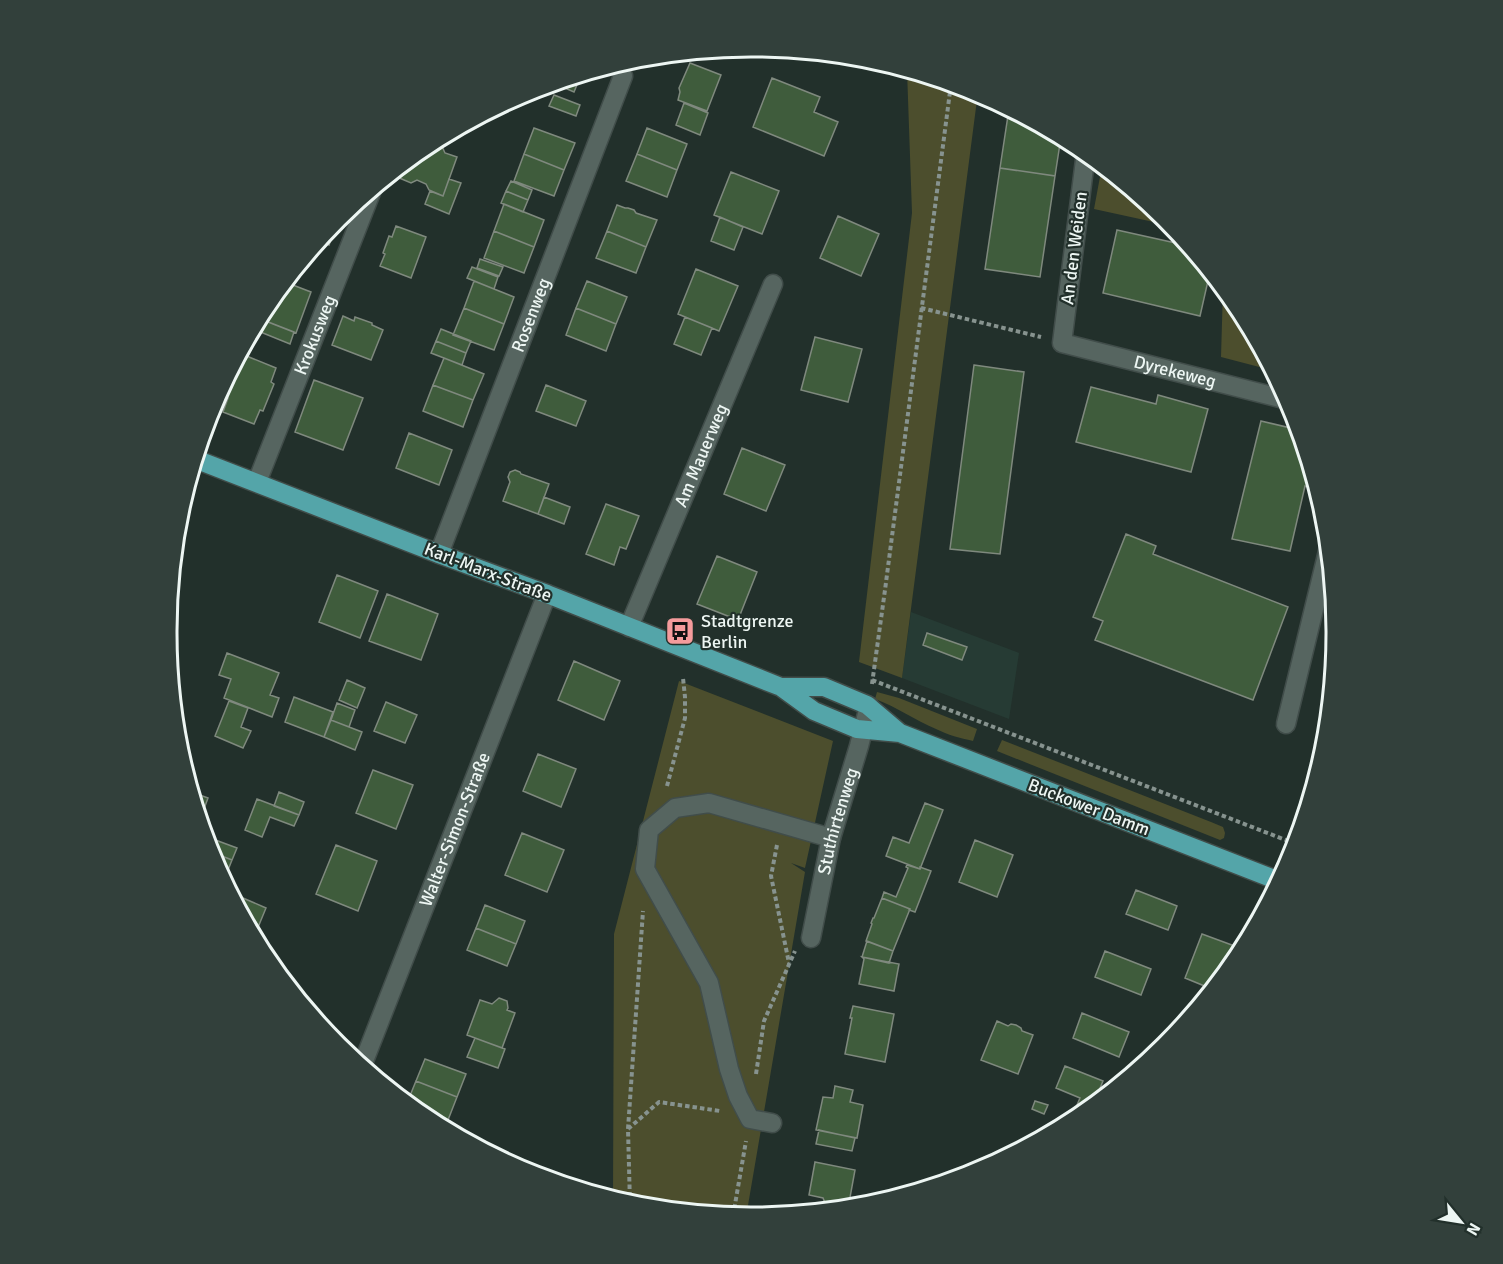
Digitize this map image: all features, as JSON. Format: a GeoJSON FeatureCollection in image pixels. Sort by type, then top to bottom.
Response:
{"type":"FeatureCollection","features":[{"type":"Feature","properties":{"kind":"main road","name":"Karl-Marx-Straße"},"geometry":{"type":"LineString","coordinates":[[202,462],[781,687],[814,711],[836,720]]}},
{"type":"Feature","properties":{"kind":"main road","name":"Karl-Marx-Straße"},"geometry":{"type":"LineString","coordinates":[[781,687],[824,687],[846,696]]}},
{"type":"Feature","properties":{"kind":"main road","name":"Buckower Damm"},"geometry":{"type":"LineString","coordinates":[[846,696],[868,706],[900,734]]}},
{"type":"Feature","properties":{"kind":"main road","name":"Buckower Damm"},"geometry":{"type":"LineString","coordinates":[[836,720],[857,729],[900,734],[1271,878]]}},
{"type":"Feature","properties":{"kind":"street","name":"Rosenweg"},"geometry":{"type":"LineString","coordinates":[[439,554],[623,76]]}},
{"type":"Feature","properties":{"kind":"street","name":"An den Weiden"},"geometry":{"type":"LineString","coordinates":[[1062,343],[1085,164]]}},
{"type":"Feature","properties":{"kind":"street","name":"Krokusweg"},"geometry":{"type":"LineString","coordinates":[[257,482],[366,206]]}},
{"type":"Feature","properties":{"kind":"street","name":"Am Mauerweg"},"geometry":{"type":"LineString","coordinates":[[629,627],[772,284]]}},
{"type":"Feature","properties":{"kind":"street","name":"Dyrekeweg"},"geometry":{"type":"LineString","coordinates":[[1062,343],[1276,397]]}},
{"type":"Feature","properties":{"kind":"street"},"geometry":{"type":"LineString","coordinates":[[1286,724],[1323,571]]}},
{"type":"Feature","properties":{"kind":"street","name":"Walter-Simon-Straße"},"geometry":{"type":"LineString","coordinates":[[365,1058],[547,594]]}},
{"type":"Feature","properties":{"kind":"street","name":"Stuthirtenweg"},"geometry":{"type":"LineString","coordinates":[[812,938],[831,838],[859,746],[868,706]]}},
{"type":"Feature","properties":{"kind":"street"},"geometry":{"type":"LineString","coordinates":[[772,1123],[750,1119],[738,1096],[729,1069],[709,983],[645,869],[649,830],[675,808],[709,803],[831,838]]}},
{"type":"Feature","properties":{"kind":"path"},"geometry":{"type":"LineString","coordinates":[[950,93],[872,680],[1287,841]]}},
{"type":"Feature","properties":{"kind":"path"},"geometry":{"type":"LineString","coordinates":[[921,308],[1062,343]]}},
{"type":"Feature","properties":{"kind":"path"},"geometry":{"type":"LineString","coordinates":[[657,824],[685,718],[683,678]]}},
{"type":"Feature","properties":{"kind":"path"},"geometry":{"type":"LineString","coordinates":[[789,964],[771,876],[777,845],[800,829]]}},
{"type":"Feature","properties":{"kind":"path"},"geometry":{"type":"LineString","coordinates":[[630,1194],[628,1129],[645,869]]}},
{"type":"Feature","properties":{"kind":"path"},"geometry":{"type":"LineString","coordinates":[[756,1075],[764,1021],[797,946],[812,938]]}},
{"type":"Feature","properties":{"kind":"path"},"geometry":{"type":"LineString","coordinates":[[628,1129],[659,1102],[717,1111],[750,1119],[734,1207]]}},
{"type":"Feature","properties":{"kind":"shaded area"},"geometry":{"type":"Polygon","coordinates":[[[911,612],[1019,653],[1009,719],[902,678],[911,612]]]}},
{"type":"Feature","properties":{"kind":"green space"},"geometry":{"type":"Polygon","coordinates":[[[907,79],[977,103],[902,678],[859,662],[912,213],[907,79]]]}},
{"type":"Feature","properties":{"kind":"green space"},"geometry":{"type":"Polygon","coordinates":[[[1100,175],[1155,222],[1094,209],[1100,175]]]}},
{"type":"Feature","properties":{"kind":"green space"},"geometry":{"type":"Polygon","coordinates":[[[1223,303],[1261,368],[1221,357],[1223,303]]]}},
{"type":"Feature","properties":{"kind":"green space"},"geometry":{"type":"Polygon","coordinates":[[[679,681],[833,741],[805,868],[791,863],[805,872],[748,1207],[676,1202],[613,1190],[614,934],[679,681]]]}},
{"type":"Feature","properties":{"kind":"green space"},"geometry":{"type":"Polygon","coordinates":[[[877,692],[899,698],[977,729],[973,741],[941,731],[875,699],[877,692]]]}},
{"type":"Feature","properties":{"kind":"green space"},"geometry":{"type":"Polygon","coordinates":[[[1002,740],[1223,827],[1224,838],[1220,840],[997,751],[1002,740]]]}},
{"type":"Feature","properties":{"kind":"building"},"geometry":{"type":"Polygon","coordinates":[[[690,63],[721,75],[707,111],[678,100],[679,88],[690,63]]]}},
{"type":"Feature","properties":{"kind":"building"},"geometry":{"type":"Polygon","coordinates":[[[772,78],[820,97],[814,112],[838,122],[824,156],[753,127],[772,78]]]}},
{"type":"Feature","properties":{"kind":"building"},"geometry":{"type":"Polygon","coordinates":[[[577,85],[574,92],[566,88],[577,85]]]}},
{"type":"Feature","properties":{"kind":"building"},"geometry":{"type":"Polygon","coordinates":[[[554,95],[580,105],[576,116],[549,106],[554,95]]]}},
{"type":"Feature","properties":{"kind":"building"},"geometry":{"type":"Polygon","coordinates":[[[684,103],[708,113],[700,135],[676,125],[684,103]]]}},
{"type":"Feature","properties":{"kind":"building"},"geometry":{"type":"Polygon","coordinates":[[[1008,117],[1059,147],[1055,176],[1000,168],[1008,117]]]}},
{"type":"Feature","properties":{"kind":"building"},"geometry":{"type":"Polygon","coordinates":[[[534,128],[575,143],[564,170],[524,154],[534,128]]]}},
{"type":"Feature","properties":{"kind":"building"},"geometry":{"type":"Polygon","coordinates":[[[647,128],[687,144],[677,170],[637,154],[647,128]]]}},
{"type":"Feature","properties":{"kind":"building"},"geometry":{"type":"Polygon","coordinates":[[[443,147],[445,153],[457,157],[443,196],[429,190],[426,184],[417,180],[411,183],[399,178],[443,147]]]}},
{"type":"Feature","properties":{"kind":"building"},"geometry":{"type":"Polygon","coordinates":[[[524,154],[564,170],[554,196],[514,181],[524,154]]]}},
{"type":"Feature","properties":{"kind":"building"},"geometry":{"type":"Polygon","coordinates":[[[637,154],[677,170],[667,197],[626,181],[637,154]]]}},
{"type":"Feature","properties":{"kind":"building"},"geometry":{"type":"Polygon","coordinates":[[[1000,168],[1055,176],[1040,277],[985,269],[1000,168]]]}},
{"type":"Feature","properties":{"kind":"building"},"geometry":{"type":"Polygon","coordinates":[[[731,172],[779,191],[762,234],[714,215],[731,172]]]}},
{"type":"Feature","properties":{"kind":"building"},"geometry":{"type":"Polygon","coordinates":[[[449,179],[461,183],[449,214],[425,204],[430,191],[443,196],[449,179]]]}},
{"type":"Feature","properties":{"kind":"building"},"geometry":{"type":"Polygon","coordinates":[[[511,181],[532,190],[528,200],[506,191],[511,181]]]}},
{"type":"Feature","properties":{"kind":"building"},"geometry":{"type":"Polygon","coordinates":[[[506,191],[528,200],[523,212],[501,203],[506,191]]]}},
{"type":"Feature","properties":{"kind":"building"},"geometry":{"type":"Polygon","coordinates":[[[504,204],[544,220],[534,247],[494,231],[504,204]]]}},
{"type":"Feature","properties":{"kind":"building"},"geometry":{"type":"Polygon","coordinates":[[[617,205],[657,220],[646,247],[607,231],[617,205]]]}},
{"type":"Feature","properties":{"kind":"building"},"geometry":{"type":"Polygon","coordinates":[[[838,216],[879,234],[861,276],[820,258],[838,216]]]}},
{"type":"Feature","properties":{"kind":"building"},"geometry":{"type":"Polygon","coordinates":[[[720,217],[743,227],[734,250],[711,241],[720,217]]]}},
{"type":"Feature","properties":{"kind":"building"},"geometry":{"type":"Polygon","coordinates":[[[396,226],[426,237],[411,278],[380,266],[389,236],[392,237],[396,226]]]}},
{"type":"Feature","properties":{"kind":"building"},"geometry":{"type":"Polygon","coordinates":[[[1117,230],[1175,243],[1208,282],[1200,316],[1103,293],[1117,230]]]}},
{"type":"Feature","properties":{"kind":"building"},"geometry":{"type":"Polygon","coordinates":[[[494,231],[534,247],[524,273],[484,258],[494,231]]]}},
{"type":"Feature","properties":{"kind":"building"},"geometry":{"type":"Polygon","coordinates":[[[607,231],[646,247],[636,273],[596,258],[607,231]]]}},
{"type":"Feature","properties":{"kind":"building"},"geometry":{"type":"Polygon","coordinates":[[[480,259],[503,267],[499,276],[477,268],[480,259]]]}},
{"type":"Feature","properties":{"kind":"building"},"geometry":{"type":"Polygon","coordinates":[[[472,267],[498,277],[494,289],[467,278],[472,267]]]}},
{"type":"Feature","properties":{"kind":"building"},"geometry":{"type":"Polygon","coordinates":[[[696,269],[738,286],[719,331],[678,314],[696,269]]]}},
{"type":"Feature","properties":{"kind":"building"},"geometry":{"type":"Polygon","coordinates":[[[474,281],[514,297],[504,324],[464,308],[474,281]]]}},
{"type":"Feature","properties":{"kind":"building"},"geometry":{"type":"Polygon","coordinates":[[[587,281],[627,297],[616,324],[576,308],[587,281]]]}},
{"type":"Feature","properties":{"kind":"building"},"geometry":{"type":"Polygon","coordinates":[[[293,285],[311,292],[296,333],[268,322],[293,285]]]}},
{"type":"Feature","properties":{"kind":"building"},"geometry":{"type":"Polygon","coordinates":[[[464,308],[504,324],[494,350],[453,335],[464,308]]]}},
{"type":"Feature","properties":{"kind":"building"},"geometry":{"type":"Polygon","coordinates":[[[576,308],[616,324],[606,351],[566,335],[576,308]]]}},
{"type":"Feature","properties":{"kind":"building"},"geometry":{"type":"Polygon","coordinates":[[[343,316],[354,321],[355,317],[383,330],[371,360],[332,345],[343,316]]]}},
{"type":"Feature","properties":{"kind":"building"},"geometry":{"type":"Polygon","coordinates":[[[685,317],[712,328],[701,355],[674,344],[685,317]]]}},
{"type":"Feature","properties":{"kind":"building"},"geometry":{"type":"Polygon","coordinates":[[[268,322],[294,332],[290,344],[261,332],[268,322]]]}},
{"type":"Feature","properties":{"kind":"building"},"geometry":{"type":"Polygon","coordinates":[[[441,329],[471,341],[466,353],[436,341],[441,329]]]}},
{"type":"Feature","properties":{"kind":"building"},"geometry":{"type":"Polygon","coordinates":[[[815,337],[862,349],[848,402],[801,390],[815,337]]]}},
{"type":"Feature","properties":{"kind":"building"},"geometry":{"type":"Polygon","coordinates":[[[436,341],[466,353],[462,365],[431,353],[436,341]]]}},
{"type":"Feature","properties":{"kind":"building"},"geometry":{"type":"Polygon","coordinates":[[[248,356],[276,368],[271,382],[274,384],[263,411],[260,410],[254,424],[223,412],[248,356]]]}},
{"type":"Feature","properties":{"kind":"building"},"geometry":{"type":"Polygon","coordinates":[[[444,358],[484,374],[473,400],[433,385],[444,358]]]}},
{"type":"Feature","properties":{"kind":"building"},"geometry":{"type":"Polygon","coordinates":[[[974,365],[1024,372],[1000,554],[950,549],[974,365]]]}},
{"type":"Feature","properties":{"kind":"building"},"geometry":{"type":"Polygon","coordinates":[[[314,380],[363,398],[343,450],[295,432],[314,380]]]}},
{"type":"Feature","properties":{"kind":"building"},"geometry":{"type":"Polygon","coordinates":[[[433,385],[473,400],[463,427],[423,411],[433,385]]]}},
{"type":"Feature","properties":{"kind":"building"},"geometry":{"type":"Polygon","coordinates":[[[546,385],[586,401],[576,426],[536,411],[546,385]]]}},
{"type":"Feature","properties":{"kind":"building"},"geometry":{"type":"Polygon","coordinates":[[[1091,387],[1156,404],[1158,395],[1208,409],[1191,472],[1076,442],[1091,387]]]}},
{"type":"Feature","properties":{"kind":"building"},"geometry":{"type":"Polygon","coordinates":[[[1261,421],[1289,428],[1308,487],[1305,486],[1290,551],[1232,539],[1261,421]]]}},
{"type":"Feature","properties":{"kind":"building"},"geometry":{"type":"Polygon","coordinates":[[[409,433],[452,450],[439,485],[396,468],[409,433]]]}},
{"type":"Feature","properties":{"kind":"building"},"geometry":{"type":"Polygon","coordinates":[[[742,448],[785,465],[766,511],[724,494],[742,448]]]}},
{"type":"Feature","properties":{"kind":"building"},"geometry":{"type":"Polygon","coordinates":[[[515,470],[549,484],[538,514],[503,501],[510,482],[508,477],[510,472],[515,470]]]}},
{"type":"Feature","properties":{"kind":"building"},"geometry":{"type":"Polygon","coordinates":[[[544,497],[570,507],[564,524],[538,514],[544,497]]]}},
{"type":"Feature","properties":{"kind":"building"},"geometry":{"type":"Polygon","coordinates":[[[606,504],[639,516],[626,549],[620,547],[614,565],[586,554],[606,504]]]}},
{"type":"Feature","properties":{"kind":"building"},"geometry":{"type":"Polygon","coordinates":[[[1126,534],[1156,546],[1153,554],[1288,607],[1253,700],[1095,640],[1103,621],[1093,617],[1126,534]]]}},
{"type":"Feature","properties":{"kind":"building"},"geometry":{"type":"Polygon","coordinates":[[[717,556],[757,572],[738,620],[697,604],[717,556]]]}},
{"type":"Feature","properties":{"kind":"building"},"geometry":{"type":"Polygon","coordinates":[[[337,575],[378,591],[360,638],[319,622],[337,575]]]}},
{"type":"Feature","properties":{"kind":"building"},"geometry":{"type":"Polygon","coordinates":[[[387,594],[438,614],[421,660],[369,641],[387,594]]]}},
{"type":"Feature","properties":{"kind":"building"},"geometry":{"type":"Polygon","coordinates":[[[927,633],[967,647],[962,660],[923,645],[927,633]]]}},
{"type":"Feature","properties":{"kind":"building"},"geometry":{"type":"Polygon","coordinates":[[[227,653],[279,673],[270,695],[279,698],[272,717],[224,698],[231,679],[219,675],[227,653]]]}},
{"type":"Feature","properties":{"kind":"building"},"geometry":{"type":"Polygon","coordinates":[[[574,661],[620,681],[604,720],[558,700],[574,661]]]}},
{"type":"Feature","properties":{"kind":"building"},"geometry":{"type":"Polygon","coordinates":[[[347,680],[365,688],[357,708],[339,700],[347,680]]]}},
{"type":"Feature","properties":{"kind":"building"},"geometry":{"type":"Polygon","coordinates":[[[294,697],[333,712],[324,737],[285,722],[294,697]]]}},
{"type":"Feature","properties":{"kind":"building"},"geometry":{"type":"Polygon","coordinates":[[[229,701],[248,708],[241,727],[251,731],[243,748],[215,736],[229,701]]]}},
{"type":"Feature","properties":{"kind":"building"},"geometry":{"type":"Polygon","coordinates":[[[386,702],[417,715],[405,743],[374,731],[386,702]]]}},
{"type":"Feature","properties":{"kind":"building"},"geometry":{"type":"Polygon","coordinates":[[[337,703],[355,710],[349,727],[331,720],[337,703]]]}},
{"type":"Feature","properties":{"kind":"building"},"geometry":{"type":"Polygon","coordinates":[[[331,720],[362,732],[355,750],[324,737],[331,720]]]}},
{"type":"Feature","properties":{"kind":"building"},"geometry":{"type":"Polygon","coordinates":[[[538,754],[576,769],[561,807],[523,791],[538,754]]]}},
{"type":"Feature","properties":{"kind":"building"},"geometry":{"type":"Polygon","coordinates":[[[373,770],[413,785],[396,829],[356,813],[373,770]]]}},
{"type":"Feature","properties":{"kind":"building"},"geometry":{"type":"Polygon","coordinates":[[[279,792],[304,802],[299,815],[274,806],[279,792]]]}},
{"type":"Feature","properties":{"kind":"building"},"geometry":{"type":"Polygon","coordinates":[[[200,795],[208,798],[204,808],[200,795]]]}},
{"type":"Feature","properties":{"kind":"building"},"geometry":{"type":"Polygon","coordinates":[[[257,799],[299,815],[294,826],[270,817],[262,837],[245,830],[257,799]]]}},
{"type":"Feature","properties":{"kind":"building"},"geometry":{"type":"Polygon","coordinates":[[[925,803],[943,810],[920,869],[886,856],[893,837],[909,843],[925,803]]]}},
{"type":"Feature","properties":{"kind":"building"},"geometry":{"type":"Polygon","coordinates":[[[522,833],[564,850],[547,892],[505,875],[522,833]]]}},
{"type":"Feature","properties":{"kind":"building"},"geometry":{"type":"Polygon","coordinates":[[[216,840],[237,848],[232,860],[222,856],[216,840]]]}},
{"type":"Feature","properties":{"kind":"building"},"geometry":{"type":"Polygon","coordinates":[[[975,840],[1013,855],[997,897],[959,882],[975,840]]]}},
{"type":"Feature","properties":{"kind":"building"},"geometry":{"type":"Polygon","coordinates":[[[336,845],[377,861],[358,911],[316,894],[336,845]]]}},
{"type":"Feature","properties":{"kind":"building"},"geometry":{"type":"Polygon","coordinates":[[[222,856],[232,860],[228,869],[222,856]]]}},
{"type":"Feature","properties":{"kind":"building"},"geometry":{"type":"Polygon","coordinates":[[[907,865],[931,871],[915,912],[882,898],[884,892],[896,897],[908,868],[907,865]]]}},
{"type":"Feature","properties":{"kind":"building"},"geometry":{"type":"Polygon","coordinates":[[[1136,890],[1177,906],[1168,930],[1126,914],[1136,890]]]}},
{"type":"Feature","properties":{"kind":"building"},"geometry":{"type":"Polygon","coordinates":[[[242,898],[266,908],[258,927],[242,898]]]}},
{"type":"Feature","properties":{"kind":"building"},"geometry":{"type":"Polygon","coordinates":[[[882,898],[910,909],[893,951],[866,941],[882,898]]]}},
{"type":"Feature","properties":{"kind":"building"},"geometry":{"type":"Polygon","coordinates":[[[485,905],[525,921],[516,944],[476,928],[485,905]]]}},
{"type":"Feature","properties":{"kind":"building"},"geometry":{"type":"Polygon","coordinates":[[[476,928],[516,944],[507,966],[467,950],[476,928]]]}},
{"type":"Feature","properties":{"kind":"building"},"geometry":{"type":"Polygon","coordinates":[[[1202,934],[1233,946],[1205,986],[1185,978],[1202,934]]]}},
{"type":"Feature","properties":{"kind":"building"},"geometry":{"type":"Polygon","coordinates":[[[867,941],[893,951],[889,963],[862,957],[867,941]]]}},
{"type":"Feature","properties":{"kind":"building"},"geometry":{"type":"Polygon","coordinates":[[[1105,951],[1151,969],[1141,995],[1095,977],[1105,951]]]}},
{"type":"Feature","properties":{"kind":"building"},"geometry":{"type":"Polygon","coordinates":[[[862,957],[899,964],[894,991],[859,984],[864,959],[862,957]]]}},
{"type":"Feature","properties":{"kind":"building"},"geometry":{"type":"Polygon","coordinates":[[[499,998],[507,1001],[507,1010],[515,1013],[502,1048],[467,1035],[480,1000],[492,1004],[499,998]]]}},
{"type":"Feature","properties":{"kind":"building"},"geometry":{"type":"Polygon","coordinates":[[[853,1006],[894,1014],[885,1062],[845,1054],[853,1006]]]}},
{"type":"Feature","properties":{"kind":"building"},"geometry":{"type":"Polygon","coordinates":[[[1082,1013],[1129,1032],[1119,1057],[1073,1038],[1082,1013]]]}},
{"type":"Feature","properties":{"kind":"building"},"geometry":{"type":"Polygon","coordinates":[[[997,1021],[1008,1026],[1016,1025],[1022,1031],[1033,1035],[1018,1074],[981,1060],[997,1021]]]}},
{"type":"Feature","properties":{"kind":"building"},"geometry":{"type":"Polygon","coordinates":[[[475,1038],[505,1049],[498,1068],[467,1057],[475,1038]]]}},
{"type":"Feature","properties":{"kind":"building"},"geometry":{"type":"Polygon","coordinates":[[[425,1059],[466,1074],[457,1097],[416,1081],[425,1059]]]}},
{"type":"Feature","properties":{"kind":"building"},"geometry":{"type":"Polygon","coordinates":[[[1065,1066],[1103,1081],[1099,1090],[1078,1105],[1080,1098],[1056,1088],[1065,1066]]]}},
{"type":"Feature","properties":{"kind":"building"},"geometry":{"type":"Polygon","coordinates":[[[416,1081],[457,1097],[448,1120],[410,1095],[416,1081]]]}},
{"type":"Feature","properties":{"kind":"building"},"geometry":{"type":"Polygon","coordinates":[[[835,1086],[853,1090],[850,1102],[863,1105],[857,1138],[816,1130],[823,1097],[833,1098],[835,1086]]]}},
{"type":"Feature","properties":{"kind":"building"},"geometry":{"type":"Polygon","coordinates":[[[1035,1101],[1048,1105],[1044,1114],[1032,1109],[1035,1101]]]}},
{"type":"Feature","properties":{"kind":"building"},"geometry":{"type":"Polygon","coordinates":[[[819,1130],[855,1138],[852,1151],[816,1144],[819,1130]]]}},
{"type":"Feature","properties":{"kind":"building"},"geometry":{"type":"Polygon","coordinates":[[[815,1162],[855,1170],[850,1198],[825,1202],[823,1198],[809,1195],[815,1162]]]}},
{"type":"Feature","properties":{"kind":"place","name":"Stadtgrenze Berlin"},"geometry":{"type":"Point","coordinates":[680,631]}}]}
